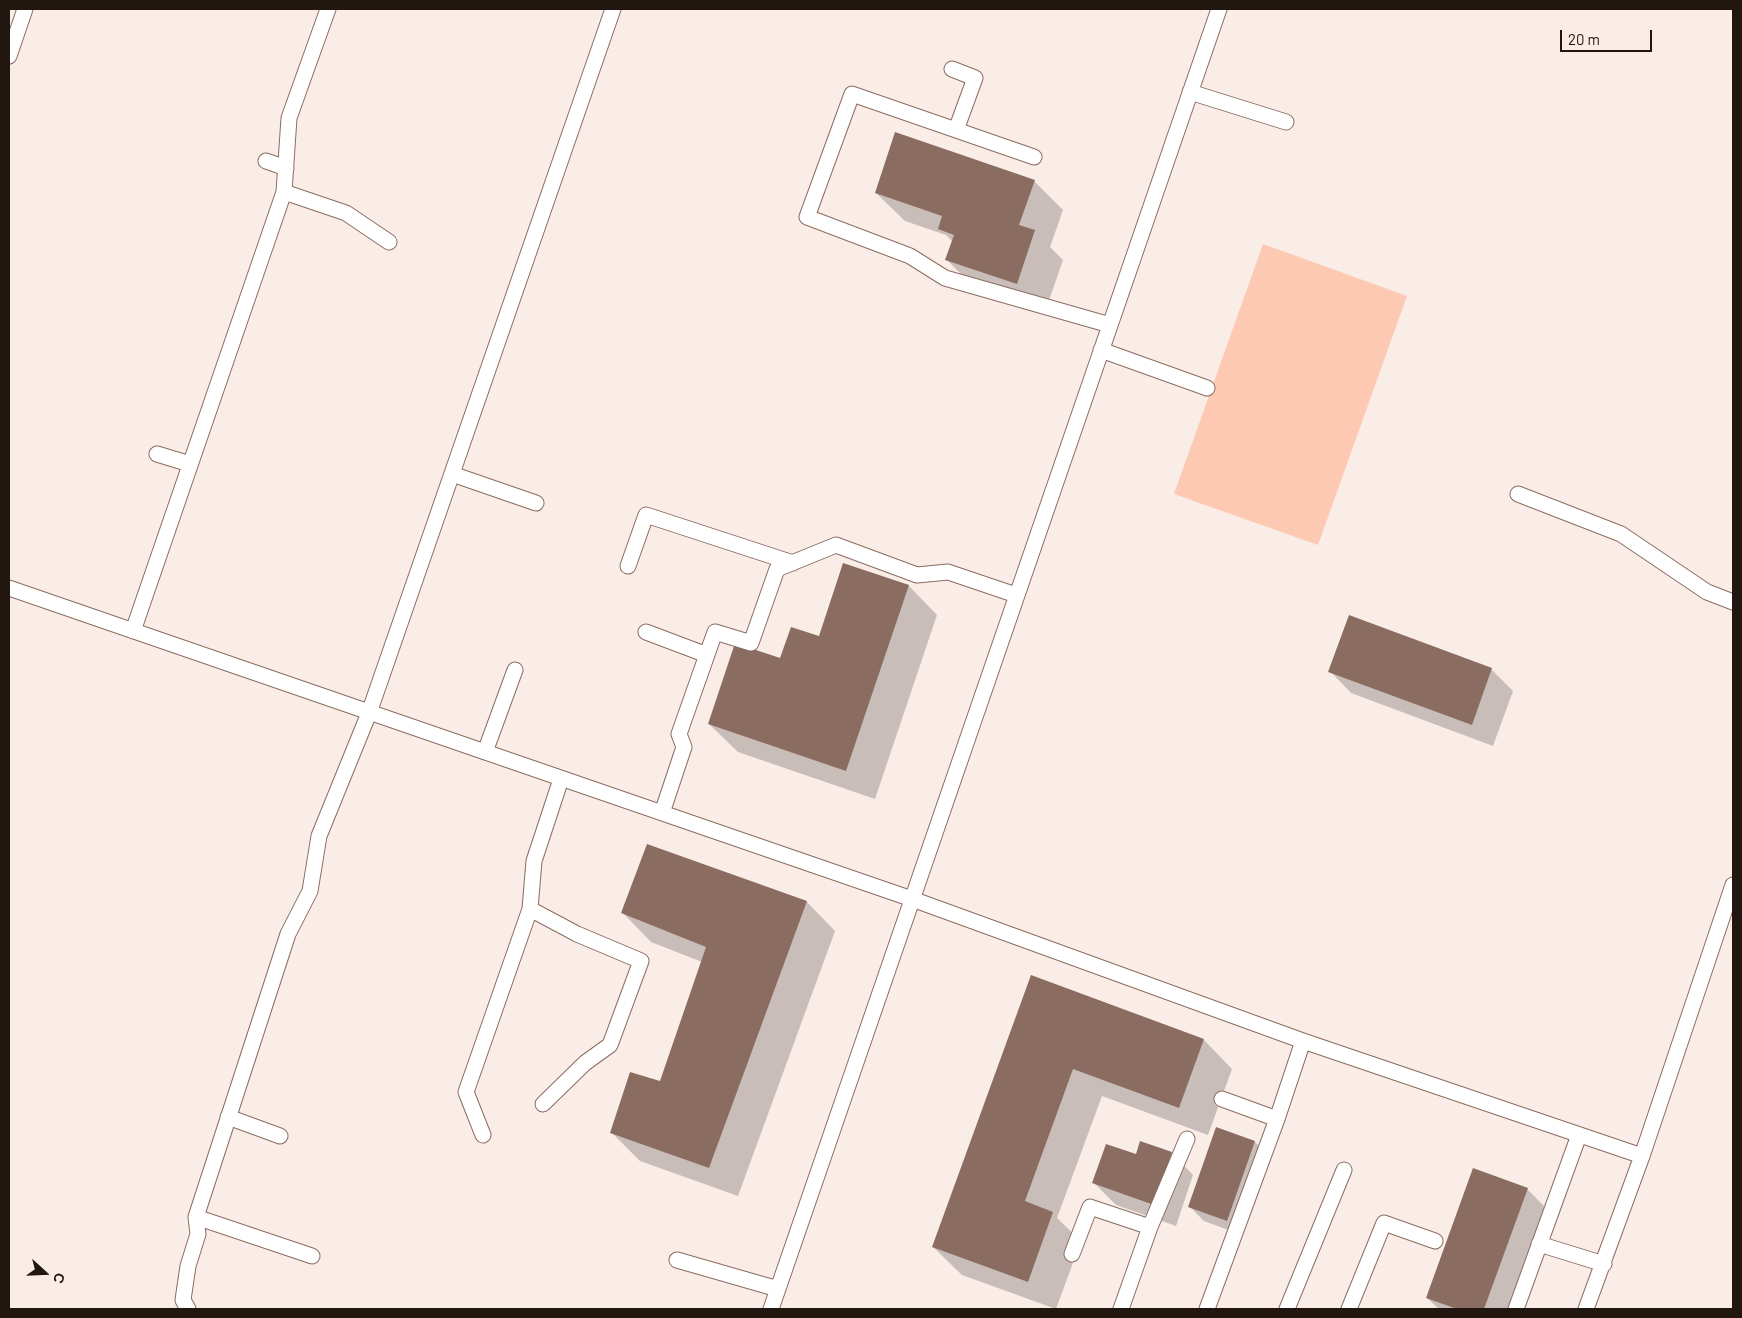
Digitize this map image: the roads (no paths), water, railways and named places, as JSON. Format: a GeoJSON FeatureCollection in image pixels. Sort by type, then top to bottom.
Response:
{"type":"FeatureCollection","features":[{"type":"Feature","properties":{"kind":"lane"},"geometry":{"type":"LineString","coordinates":[[9,53],[26,9]]}},
{"type":"Feature","properties":{"kind":"lane"},"geometry":{"type":"LineString","coordinates":[[132,631],[284,192],[289,118],[328,9]]}},
{"type":"Feature","properties":{"kind":"lane"},"geometry":{"type":"LineString","coordinates":[[188,1309],[184,1300],[188,1266],[198,1234],[196,1218],[288,934],[310,891],[319,836],[369,713],[613,9]]}},
{"type":"Feature","properties":{"kind":"lane"},"geometry":{"type":"LineString","coordinates":[[771,1309],[1219,9]]}},
{"type":"Feature","properties":{"kind":"lane"},"geometry":{"type":"LineString","coordinates":[[952,69],[975,78],[956,130]]}},
{"type":"Feature","properties":{"kind":"lane"},"geometry":{"type":"LineString","coordinates":[[1190,92],[1286,122]]}},
{"type":"Feature","properties":{"kind":"lane"},"geometry":{"type":"LineString","coordinates":[[1034,157],[852,94],[807,217],[910,256],[945,278],[1110,325]]}},
{"type":"Feature","properties":{"kind":"lane"},"geometry":{"type":"LineString","coordinates":[[266,161],[286,168]]}},
{"type":"Feature","properties":{"kind":"lane"},"geometry":{"type":"LineString","coordinates":[[284,192],[346,213],[390,242]]}},
{"type":"Feature","properties":{"kind":"lane"},"geometry":{"type":"LineString","coordinates":[[1101,350],[1207,388]]}},
{"type":"Feature","properties":{"kind":"lane"},"geometry":{"type":"LineString","coordinates":[[156,454],[190,464]]}},
{"type":"Feature","properties":{"kind":"lane"},"geometry":{"type":"LineString","coordinates":[[452,474],[536,503]]}},
{"type":"Feature","properties":{"kind":"lane"},"geometry":{"type":"LineString","coordinates":[[1518,494],[1621,534],[1707,592],[1733,602]]}},
{"type":"Feature","properties":{"kind":"lane"},"geometry":{"type":"LineString","coordinates":[[628,566],[646,514],[793,563]]}},
{"type":"Feature","properties":{"kind":"lane"},"geometry":{"type":"LineString","coordinates":[[662,813],[684,747],[679,734],[715,632],[751,642],[777,569],[836,545],[917,575],[948,572],[1016,595]]}},
{"type":"Feature","properties":{"kind":"lane"},"geometry":{"type":"LineString","coordinates":[[9,588],[912,899],[1303,1041],[1642,1156]]}},
{"type":"Feature","properties":{"kind":"lane"},"geometry":{"type":"LineString","coordinates":[[646,632],[706,654]]}},
{"type":"Feature","properties":{"kind":"lane"},"geometry":{"type":"LineString","coordinates":[[485,752],[515,670]]}},
{"type":"Feature","properties":{"kind":"lane"},"geometry":{"type":"LineString","coordinates":[[483,1135],[466,1092],[530,909],[534,861],[561,779]]}},
{"type":"Feature","properties":{"kind":"lane"},"geometry":{"type":"LineString","coordinates":[[1586,1309],[1642,1156],[1733,885]]}},
{"type":"Feature","properties":{"kind":"lane"},"geometry":{"type":"LineString","coordinates":[[530,909],[578,934],[641,961],[610,1045],[585,1063],[544,1104]]}},
{"type":"Feature","properties":{"kind":"lane"},"geometry":{"type":"LineString","coordinates":[[1207,1309],[1277,1119],[1303,1041]]}},
{"type":"Feature","properties":{"kind":"lane"},"geometry":{"type":"LineString","coordinates":[[1222,1099],[1277,1119]]}},
{"type":"Feature","properties":{"kind":"lane"},"geometry":{"type":"LineString","coordinates":[[228,1117],[280,1136]]}},
{"type":"Feature","properties":{"kind":"lane"},"geometry":{"type":"LineString","coordinates":[[1516,1309],[1579,1135]]}},
{"type":"Feature","properties":{"kind":"lane"},"geometry":{"type":"LineString","coordinates":[[1121,1309],[1150,1227],[1187,1139]]}},
{"type":"Feature","properties":{"kind":"lane"},"geometry":{"type":"LineString","coordinates":[[1287,1309],[1344,1170]]}},
{"type":"Feature","properties":{"kind":"lane"},"geometry":{"type":"LineString","coordinates":[[1072,1254],[1090,1207],[1150,1227]]}},
{"type":"Feature","properties":{"kind":"lane"},"geometry":{"type":"LineString","coordinates":[[196,1218],[312,1256]]}},
{"type":"Feature","properties":{"kind":"lane"},"geometry":{"type":"LineString","coordinates":[[1349,1309],[1384,1223],[1435,1241]]}},
{"type":"Feature","properties":{"kind":"lane"},"geometry":{"type":"LineString","coordinates":[[1538,1244],[1604,1264]]}},
{"type":"Feature","properties":{"kind":"lane"},"geometry":{"type":"LineString","coordinates":[[677,1260],[778,1289]]}}]}
